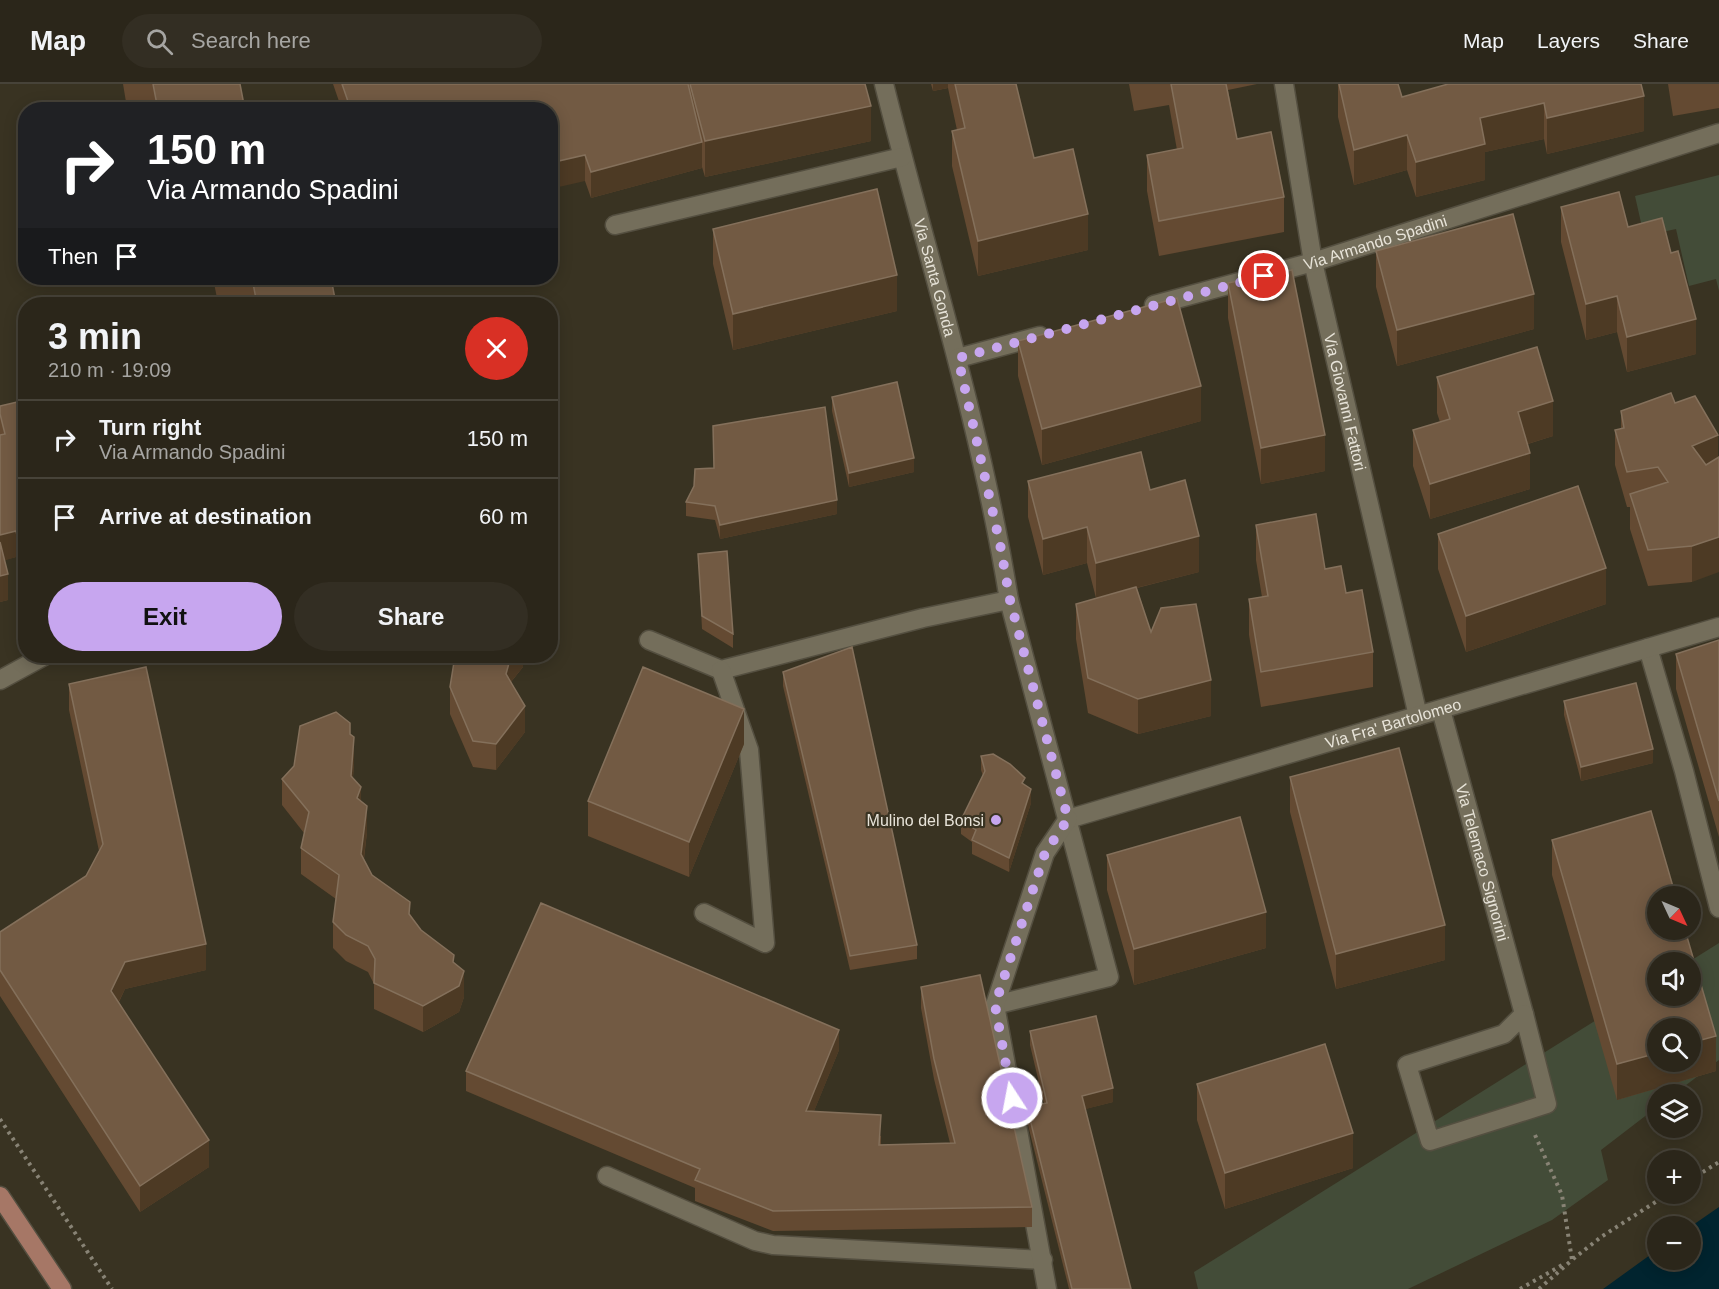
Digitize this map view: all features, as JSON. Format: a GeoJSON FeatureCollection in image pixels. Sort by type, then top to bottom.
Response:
{"type":"FeatureCollection","features":[{"type":"Feature","properties":{"kind":"main road"},"geometry":{"type":"LineString","coordinates":[[0,1196],[62,1289]]}},
{"type":"Feature","properties":{"kind":"street","name":"Via Santa Gonda"},"geometry":{"type":"LineString","coordinates":[[884,84],[958,358],[1000,544],[1010,600],[1109,977],[995,1005]]}},
{"type":"Feature","properties":{"kind":"street","name":"Via Giovanni Fattori"},"geometry":{"type":"LineString","coordinates":[[1284,84],[1313,262],[1418,716]]}},
{"type":"Feature","properties":{"kind":"street","name":"Via Armando Spadini"},"geometry":{"type":"LineString","coordinates":[[1137,310],[1313,262],[1719,133]]}},
{"type":"Feature","properties":{"kind":"street"},"geometry":{"type":"LineString","coordinates":[[615,225],[902,157]]}},
{"type":"Feature","properties":{"kind":"street"},"geometry":{"type":"LineString","coordinates":[[958,358],[1057,331]]}},
{"type":"Feature","properties":{"kind":"street"},"geometry":{"type":"LineString","coordinates":[[649,640],[721,670],[923,618],[1010,600]]}},
{"type":"Feature","properties":{"kind":"street","name":"Via Fra' Bartolomeo"},"geometry":{"type":"LineString","coordinates":[[1068,819],[1719,627]]}},
{"type":"Feature","properties":{"kind":"street"},"geometry":{"type":"LineString","coordinates":[[1648,648],[1684,771],[1719,908]]}},
{"type":"Feature","properties":{"kind":"street"},"geometry":{"type":"LineString","coordinates":[[0,680],[31,663]]}},
{"type":"Feature","properties":{"kind":"street"},"geometry":{"type":"LineString","coordinates":[[704,913],[765,943],[749,750],[721,670]]}},
{"type":"Feature","properties":{"kind":"street","name":"Via Telemaco Signorini"},"geometry":{"type":"LineString","coordinates":[[1441,710],[1524,1014],[1547,1104],[1430,1141],[1407,1065],[1504,1034],[1524,1014]]}},
{"type":"Feature","properties":{"kind":"street"},"geometry":{"type":"LineString","coordinates":[[1047,1289],[995,1005],[1045,853],[1068,819]]}},
{"type":"Feature","properties":{"kind":"street"},"geometry":{"type":"LineString","coordinates":[[607,1176],[755,1241],[773,1245],[1043,1260]]}},
{"type":"Feature","properties":{"kind":"path"},"geometry":{"type":"LineString","coordinates":[[1525,1111],[1562,1195],[1572,1260]]}},
{"type":"Feature","properties":{"kind":"path"},"geometry":{"type":"LineString","coordinates":[[0,1119],[112,1289]]}},
{"type":"Feature","properties":{"kind":"path"},"geometry":{"type":"LineString","coordinates":[[1701,1173],[1719,1162]]}},
{"type":"Feature","properties":{"kind":"path"},"geometry":{"type":"LineString","coordinates":[[1539,1289],[1601,1238],[1653,1204]]}},
{"type":"Feature","properties":{"kind":"path"},"geometry":{"type":"LineString","coordinates":[[1520,1289],[1572,1260]]}},
{"type":"Feature","properties":{"kind":"green space"},"geometry":{"type":"Polygon","coordinates":[[[1719,175],[1719,291],[1716,279],[1689,286],[1676,229],[1644,236],[1635,196],[1719,175]]]}},
{"type":"Feature","properties":{"kind":"green space"},"geometry":{"type":"Polygon","coordinates":[[[1719,943],[1719,1060],[1687,1084],[1647,1084],[1647,1115],[1601,1150],[1608,1180],[1552,1220],[1408,1289],[1198,1289],[1194,1272],[1647,988],[1647,1006],[1701,1006],[1701,954],[1719,943]]]}},
{"type":"Feature","properties":{"kind":"water"},"geometry":{"type":"Polygon","coordinates":[[[1719,1207],[1719,1289],[1603,1289],[1647,1257],[1647,1270],[1701,1270],[1701,1219],[1719,1207]]]}},
{"type":"Feature","properties":{"kind":"building"},"geometry":{"type":"Polygon","coordinates":[[[153,84],[240,84],[243,102],[156,102],[153,84]]]}},
{"type":"Feature","properties":{"kind":"building"},"geometry":{"type":"Polygon","coordinates":[[[342,84],[688,84],[702,142],[591,172],[585,155],[558,161],[558,102],[348,102],[342,84]]]}},
{"type":"Feature","properties":{"kind":"building"},"geometry":{"type":"Polygon","coordinates":[[[690,84],[865,84],[871,106],[705,141],[690,84]]]}},
{"type":"Feature","properties":{"kind":"building"},"geometry":{"type":"Polygon","coordinates":[[[955,84],[1016,84],[1034,158],[1073,149],[1088,214],[978,241],[952,131],[965,128],[955,84]]]}},
{"type":"Feature","properties":{"kind":"building"},"geometry":{"type":"Polygon","coordinates":[[[1171,84],[1226,84],[1237,139],[1271,132],[1284,197],[1159,221],[1147,155],[1183,148],[1171,84]]]}},
{"type":"Feature","properties":{"kind":"building"},"geometry":{"type":"Polygon","coordinates":[[[1339,84],[1398,84],[1402,97],[1448,84],[1641,84],[1644,96],[1547,118],[1544,103],[1480,118],[1485,144],[1416,162],[1407,135],[1354,150],[1339,84]]]}},
{"type":"Feature","properties":{"kind":"building"},"geometry":{"type":"Polygon","coordinates":[[[877,189],[897,275],[733,314],[713,229],[877,189]]]}},
{"type":"Feature","properties":{"kind":"building"},"geometry":{"type":"Polygon","coordinates":[[[1619,192],[1628,227],[1662,218],[1671,253],[1678,251],[1696,319],[1627,337],[1617,296],[1586,304],[1561,207],[1619,192]]]}},
{"type":"Feature","properties":{"kind":"building"},"geometry":{"type":"Polygon","coordinates":[[[1513,214],[1534,294],[1397,330],[1376,251],[1513,214]]]}},
{"type":"Feature","properties":{"kind":"building"},"geometry":{"type":"Polygon","coordinates":[[[1292,270],[1325,435],[1261,448],[1228,283],[1292,270]]]}},
{"type":"Feature","properties":{"kind":"building"},"geometry":{"type":"Polygon","coordinates":[[[253,285],[332,285],[335,297],[256,297],[253,285]]]}},
{"type":"Feature","properties":{"kind":"building"},"geometry":{"type":"Polygon","coordinates":[[[1177,298],[1201,386],[1042,429],[1018,341],[1177,298]]]}},
{"type":"Feature","properties":{"kind":"building"},"geometry":{"type":"Polygon","coordinates":[[[1537,347],[1553,401],[1518,412],[1530,453],[1430,484],[1413,430],[1450,419],[1437,377],[1537,347]]]}},
{"type":"Feature","properties":{"kind":"building"},"geometry":{"type":"Polygon","coordinates":[[[897,382],[914,458],[849,473],[832,397],[897,382]]]}},
{"type":"Feature","properties":{"kind":"building"},"geometry":{"type":"Polygon","coordinates":[[[1671,393],[1675,403],[1695,396],[1718,435],[1692,446],[1706,465],[1719,457],[1719,537],[1692,546],[1648,550],[1630,494],[1668,482],[1658,467],[1627,472],[1615,430],[1624,428],[1621,411],[1671,393]]]}},
{"type":"Feature","properties":{"kind":"building"},"geometry":{"type":"Polygon","coordinates":[[[18,402],[18,539],[16,531],[0,535],[0,435],[5,434],[0,406],[18,402]]]}},
{"type":"Feature","properties":{"kind":"building"},"geometry":{"type":"Polygon","coordinates":[[[825,407],[837,500],[720,525],[715,506],[686,502],[694,486],[695,469],[714,468],[713,426],[825,407]]]}},
{"type":"Feature","properties":{"kind":"building"},"geometry":{"type":"Polygon","coordinates":[[[1141,452],[1150,490],[1185,480],[1199,536],[1096,563],[1087,527],[1043,539],[1028,481],[1141,452]]]}},
{"type":"Feature","properties":{"kind":"building"},"geometry":{"type":"Polygon","coordinates":[[[1578,486],[1606,568],[1466,616],[1438,534],[1578,486]]]}},
{"type":"Feature","properties":{"kind":"building"},"geometry":{"type":"Polygon","coordinates":[[[1316,514],[1325,569],[1341,566],[1346,593],[1362,590],[1373,652],[1261,672],[1249,599],[1268,596],[1256,525],[1316,514]]]}},
{"type":"Feature","properties":{"kind":"building"},"geometry":{"type":"Polygon","coordinates":[[[0,542],[8,574],[0,576],[0,542]]]}},
{"type":"Feature","properties":{"kind":"building"},"geometry":{"type":"Polygon","coordinates":[[[727,551],[733,634],[702,616],[698,554],[727,551]]]}},
{"type":"Feature","properties":{"kind":"building"},"geometry":{"type":"Polygon","coordinates":[[[1136,587],[1151,632],[1161,608],[1196,604],[1211,680],[1138,699],[1088,678],[1076,604],[1136,587]]]}},
{"type":"Feature","properties":{"kind":"building"},"geometry":{"type":"Polygon","coordinates":[[[1719,640],[1719,801],[1676,654],[1719,640]]]}},
{"type":"Feature","properties":{"kind":"building"},"geometry":{"type":"Polygon","coordinates":[[[852,647],[917,945],[850,956],[783,672],[852,647]]]}},
{"type":"Feature","properties":{"kind":"building"},"geometry":{"type":"Polygon","coordinates":[[[454,663],[509,663],[506,674],[525,706],[496,744],[473,741],[450,687],[454,663]]]}},
{"type":"Feature","properties":{"kind":"building"},"geometry":{"type":"Polygon","coordinates":[[[146,667],[206,944],[125,962],[111,991],[209,1140],[140,1186],[0,970],[0,932],[86,876],[103,844],[69,684],[146,667]]]}},
{"type":"Feature","properties":{"kind":"building"},"geometry":{"type":"Polygon","coordinates":[[[643,667],[744,709],[689,842],[588,801],[643,667]]]}},
{"type":"Feature","properties":{"kind":"building"},"geometry":{"type":"Polygon","coordinates":[[[1636,683],[1653,749],[1581,767],[1564,701],[1636,683]]]}},
{"type":"Feature","properties":{"kind":"building"},"geometry":{"type":"Polygon","coordinates":[[[336,712],[350,723],[350,734],[354,737],[351,776],[361,787],[357,798],[367,806],[361,854],[372,875],[410,902],[409,914],[421,930],[454,955],[453,962],[464,971],[459,986],[423,1006],[374,983],[375,959],[368,946],[346,935],[333,922],[339,875],[301,848],[309,812],[282,779],[294,766],[300,726],[336,712]]]}},
{"type":"Feature","properties":{"kind":"building"},"geometry":{"type":"Polygon","coordinates":[[[1399,748],[1445,925],[1336,954],[1290,777],[1399,748]]]}},
{"type":"Feature","properties":{"kind":"building","name":"Mulino del Bonsi"},"geometry":{"type":"Polygon","coordinates":[[[993,754],[1010,764],[1025,778],[1022,783],[1031,789],[1009,858],[972,840],[976,830],[961,820],[985,771],[981,756],[993,754]]]}},
{"type":"Feature","properties":{"kind":"building"},"geometry":{"type":"Polygon","coordinates":[[[1651,811],[1673,886],[1647,886],[1647,940],[1688,940],[1691,952],[1647,952],[1647,1006],[1701,1006],[1701,985],[1716,1036],[1701,1040],[1701,1018],[1647,1018],[1647,1056],[1617,1064],[1552,840],[1651,811]]]}},
{"type":"Feature","properties":{"kind":"building"},"geometry":{"type":"Polygon","coordinates":[[[1240,817],[1266,912],[1134,949],[1107,855],[1240,817]]]}},
{"type":"Feature","properties":{"kind":"building"},"geometry":{"type":"Polygon","coordinates":[[[541,903],[839,1030],[806,1111],[881,1115],[879,1145],[955,1143],[934,1059],[921,987],[980,975],[1032,1207],[773,1211],[695,1180],[700,1169],[466,1071],[541,903]]]}},
{"type":"Feature","properties":{"kind":"building"},"geometry":{"type":"Polygon","coordinates":[[[1096,1016],[1113,1088],[1082,1096],[1131,1289],[1072,1289],[1027,1107],[1047,1103],[1030,1031],[1096,1016]]]}},
{"type":"Feature","properties":{"kind":"building"},"geometry":{"type":"Polygon","coordinates":[[[1325,1044],[1353,1133],[1225,1173],[1197,1084],[1325,1044]]]}},
{"type":"Feature","properties":{"kind":"place","name":"Mulino del Bonsi"},"geometry":{"type":"Point","coordinates":[996,820]}},
{"type":"Feature","properties":{"kind":"route"},"geometry":{"type":"LineString","coordinates":[[1012,1098],[995,1005],[1045,853],[1068,819],[1051,765],[1010,600],[1000,544],[958,358],[1264,276]]}}]}
